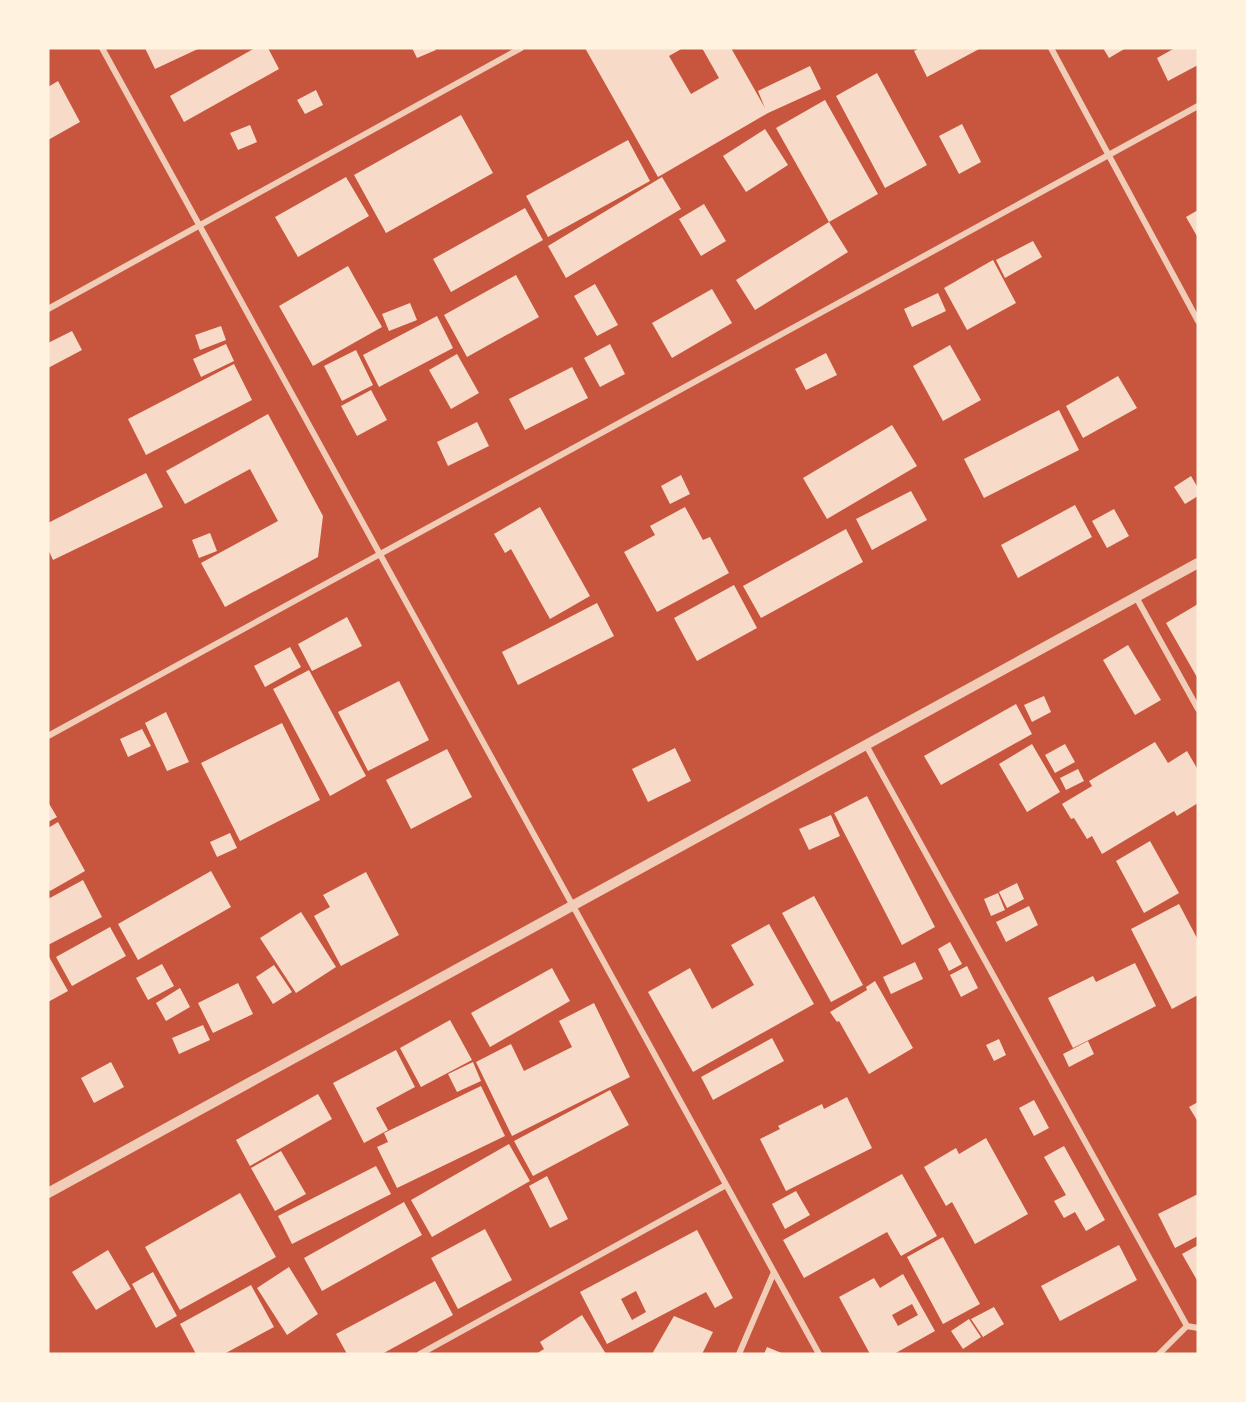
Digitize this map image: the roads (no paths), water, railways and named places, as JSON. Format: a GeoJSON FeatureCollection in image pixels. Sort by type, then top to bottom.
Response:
{"type":"FeatureCollection","features":[{"type":"Feature","properties":{"kind":"street"},"geometry":{"type":"LineString","coordinates":[[102,48],[819,1354]]}},
{"type":"Feature","properties":{"kind":"street"},"geometry":{"type":"LineString","coordinates":[[48,309],[521,48]]}},
{"type":"Feature","properties":{"kind":"street"},"geometry":{"type":"LineString","coordinates":[[1051,48],[1198,321]]}},
{"type":"Feature","properties":{"kind":"street"},"geometry":{"type":"LineString","coordinates":[[48,736],[1198,106]]}},
{"type":"Feature","properties":{"kind":"street"},"geometry":{"type":"LineString","coordinates":[[48,1193],[1198,563]]}},
{"type":"Feature","properties":{"kind":"street"},"geometry":{"type":"LineString","coordinates":[[1136,597],[1198,709]]}},
{"type":"Feature","properties":{"kind":"street"},"geometry":{"type":"LineString","coordinates":[[866,745],[1187,1326]]}},
{"type":"Feature","properties":{"kind":"street"},"geometry":{"type":"LineString","coordinates":[[420,1354],[726,1185]]}},
{"type":"Feature","properties":{"kind":"street"},"geometry":{"type":"LineString","coordinates":[[738,1354],[774,1272]]}},
{"type":"Feature","properties":{"kind":"street"},"geometry":{"type":"LineString","coordinates":[[1187,1326],[1198,1328]]}},
{"type":"Feature","properties":{"kind":"street"},"geometry":{"type":"LineString","coordinates":[[1159,1354],[1187,1326]]}}]}
